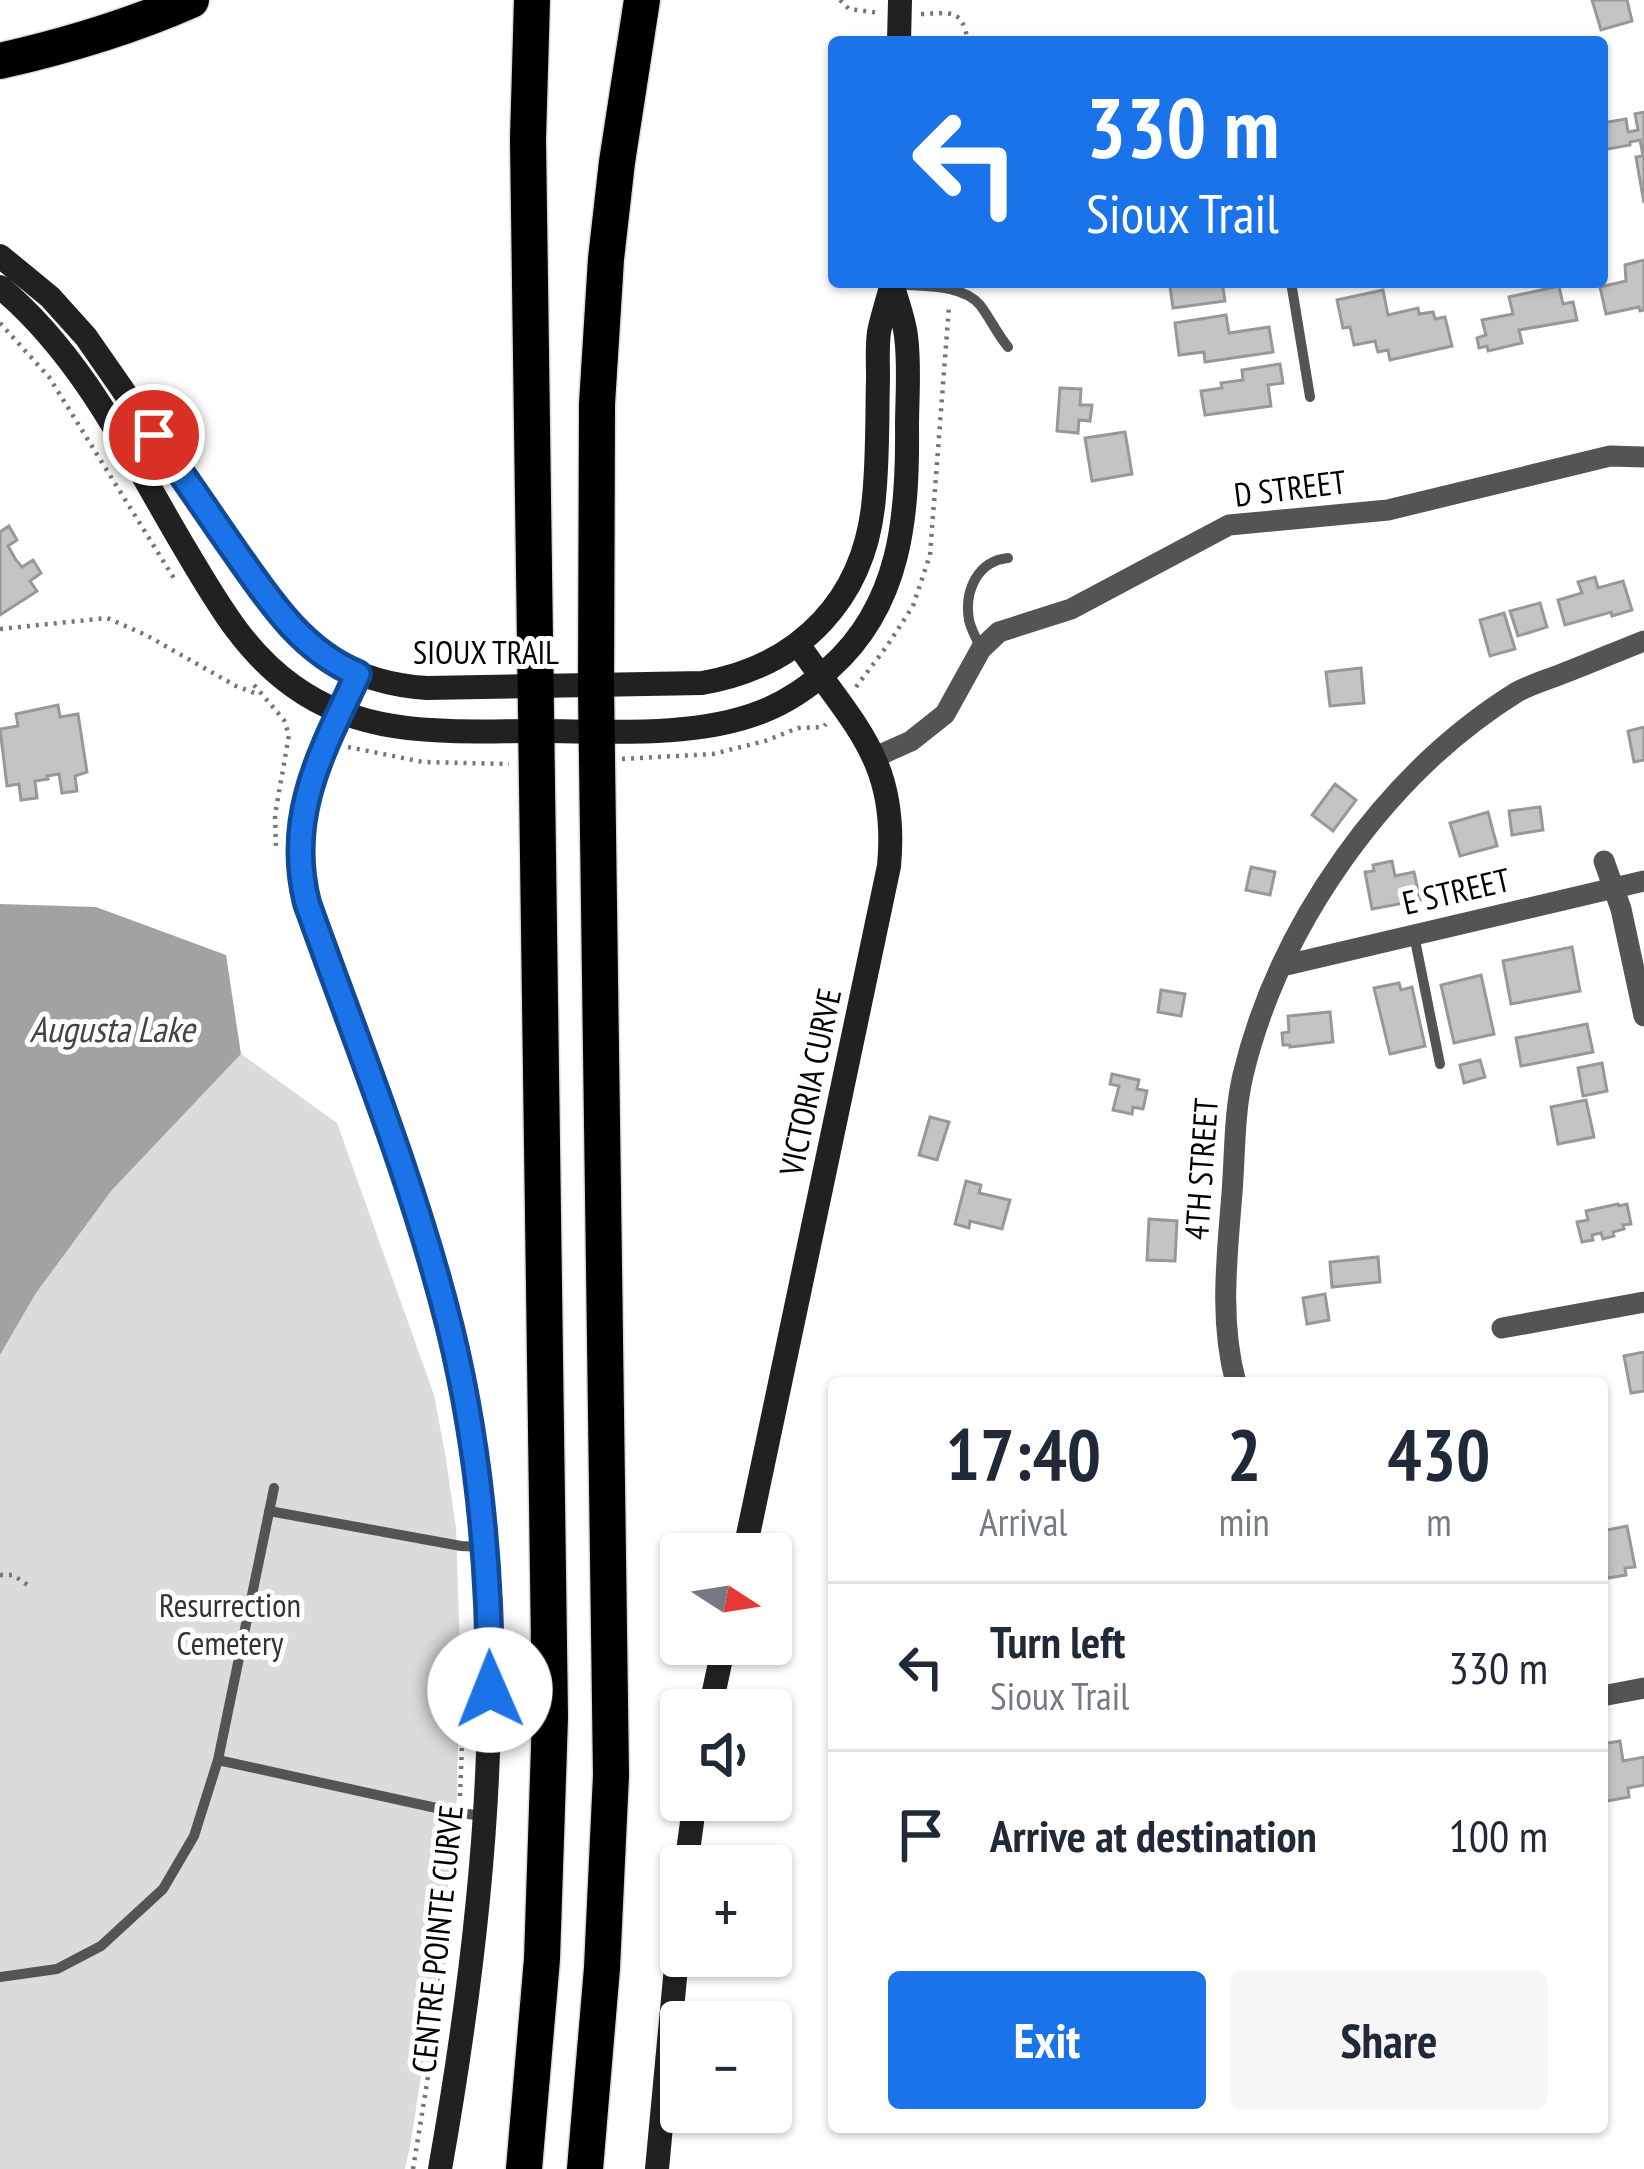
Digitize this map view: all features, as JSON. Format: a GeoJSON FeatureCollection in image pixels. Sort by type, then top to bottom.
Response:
{"type":"FeatureCollection","features":[{"type":"Feature","properties":{"kind":"highway"},"geometry":{"type":"LineString","coordinates":[[0,61],[80,41],[191,0]]}},
{"type":"Feature","properties":{"kind":"highway"},"geometry":{"type":"LineString","coordinates":[[524,2169],[542,1959],[550,1758],[528,139],[532,0]]}},
{"type":"Feature","properties":{"kind":"highway"},"geometry":{"type":"LineString","coordinates":[[585,2169],[602,1968],[611,1774],[596,686],[599,356],[617,162],[642,0]]}},
{"type":"Feature","properties":{"kind":"main road"},"geometry":{"type":"LineString","coordinates":[[899,36],[900,0]]}},
{"type":"Feature","properties":{"kind":"main road","name":"SIOUX TRAIL"},"geometry":{"type":"LineString","coordinates":[[0,256],[50,297],[86,337],[278,611],[304,639],[358,674],[405,686],[445,688],[702,683],[760,667],[798,644],[848,589],[865,550],[874,498],[878,335],[891,288]]}},
{"type":"Feature","properties":{"kind":"main road"},"geometry":{"type":"LineString","coordinates":[[0,287],[41,326],[81,376],[242,640],[288,682],[314,701],[371,722],[536,747],[597,746],[724,723],[780,704],[844,656],[872,619],[901,542],[908,489],[906,336],[893,288]]}},
{"type":"Feature","properties":{"kind":"main road","name":"VICTORIA CURVE"},"geometry":{"type":"LineString","coordinates":[[747,1533],[890,866],[890,809],[875,758],[798,644]]}},
{"type":"Feature","properties":{"kind":"main road","name":"CENTRE POINTE CURVE"},"geometry":{"type":"LineString","coordinates":[[358,674],[304,803],[299,847],[302,885],[442,1296],[470,1422],[486,1547],[490,1690],[471,1815],[466,2005],[440,2169]]}},
{"type":"Feature","properties":{"kind":"main road"},"geometry":{"type":"LineString","coordinates":[[657,2169],[675,1977]]}},
{"type":"Feature","properties":{"kind":"street","name":"D STREET"},"geometry":{"type":"LineString","coordinates":[[981,649],[999,632],[1071,609],[1229,525],[1388,510],[1610,456],[1644,457]]}},
{"type":"Feature","properties":{"kind":"street","name":"4TH STREET"},"geometry":{"type":"LineString","coordinates":[[1234,1377],[1228,1353],[1225,1291],[1241,1081],[1256,1026],[1302,922],[1362,835],[1419,770],[1477,721],[1521,690],[1644,641]]}},
{"type":"Feature","properties":{"kind":"street"},"geometry":{"type":"LineString","coordinates":[[875,758],[911,741],[945,714],[981,649]]}},
{"type":"Feature","properties":{"kind":"street"},"geometry":{"type":"LineString","coordinates":[[1604,861],[1621,909],[1644,1016]]}},
{"type":"Feature","properties":{"kind":"street","name":"E STREET"},"geometry":{"type":"LineString","coordinates":[[1282,966],[1644,880]]}},
{"type":"Feature","properties":{"kind":"street"},"geometry":{"type":"LineString","coordinates":[[1502,1328],[1644,1302]]}},
{"type":"Feature","properties":{"kind":"street"},"geometry":{"type":"LineString","coordinates":[[1608,1695],[1644,1688]]}},
{"type":"Feature","properties":{"kind":"lane"},"geometry":{"type":"LineString","coordinates":[[933,288],[968,295],[1008,347]]}},
{"type":"Feature","properties":{"kind":"lane"},"geometry":{"type":"LineString","coordinates":[[1292,288],[1310,397]]}},
{"type":"Feature","properties":{"kind":"lane"},"geometry":{"type":"LineString","coordinates":[[981,649],[968,616],[978,571],[1008,558]]}},
{"type":"Feature","properties":{"kind":"lane"},"geometry":{"type":"LineString","coordinates":[[1414,935],[1440,1064]]}},
{"type":"Feature","properties":{"kind":"lane"},"geometry":{"type":"LineString","coordinates":[[0,1977],[57,1969],[100,1946],[163,1888],[194,1836],[218,1760],[274,1489]]}},
{"type":"Feature","properties":{"kind":"lane"},"geometry":{"type":"LineString","coordinates":[[268,1511],[486,1547]]}},
{"type":"Feature","properties":{"kind":"lane"},"geometry":{"type":"LineString","coordinates":[[218,1760],[471,1815]]}},
{"type":"Feature","properties":{"kind":"path"},"geometry":{"type":"LineString","coordinates":[[597,746],[713,754],[765,742],[798,728],[823,727],[887,646],[913,606],[930,554],[950,290]]}},
{"type":"Feature","properties":{"kind":"path"},"geometry":{"type":"LineString","coordinates":[[0,323],[49,377],[185,596]]}},
{"type":"Feature","properties":{"kind":"path"},"geometry":{"type":"LineString","coordinates":[[0,629],[107,618],[264,696]]}},
{"type":"Feature","properties":{"kind":"path"},"geometry":{"type":"LineString","coordinates":[[250,681],[284,720],[289,735],[275,815],[276,861]]}},
{"type":"Feature","properties":{"kind":"path"},"geometry":{"type":"LineString","coordinates":[[326,742],[423,762],[536,747]]}},
{"type":"Feature","properties":{"kind":"path"},"geometry":{"type":"LineString","coordinates":[[0,1575],[13,1575],[32,1588]]}},
{"type":"Feature","properties":{"kind":"path"},"geometry":{"type":"LineString","coordinates":[[413,2169],[471,1815],[464,1694]]}},
{"type":"Feature","properties":{"kind":"green space","name":"Resurrection Cemetery"},"geometry":{"type":"Polygon","coordinates":[[[241,1054],[337,1123],[434,1395],[446,1459],[456,1528],[460,1650],[457,1796],[444,1929],[410,2147],[405,2169],[0,2169],[0,1355],[36,1293],[112,1190],[241,1054]]]}},
{"type":"Feature","properties":{"kind":"water","name":"Augusta Lake"},"geometry":{"type":"Polygon","coordinates":[[[0,904],[96,907],[226,955],[241,1054],[112,1190],[36,1293],[0,1355],[0,904]]]}},
{"type":"Feature","properties":{"kind":"building"},"geometry":{"type":"Polygon","coordinates":[[[1592,0],[1627,0],[1632,21],[1601,30],[1592,0]]]}},
{"type":"Feature","properties":{"kind":"building"},"geometry":{"type":"Polygon","coordinates":[[[1644,112],[1644,203],[1636,157],[1643,156],[1640,140],[1608,149],[1608,122],[1626,119],[1628,132],[1638,130],[1635,114],[1644,112]]]}},
{"type":"Feature","properties":{"kind":"building"},"geometry":{"type":"Polygon","coordinates":[[[1644,260],[1644,310],[1606,314],[1600,288],[1626,281],[1625,265],[1644,260]]]}},
{"type":"Feature","properties":{"kind":"building"},"geometry":{"type":"Polygon","coordinates":[[[1170,288],[1223,288],[1225,301],[1173,308],[1170,288]]]}},
{"type":"Feature","properties":{"kind":"building"},"geometry":{"type":"Polygon","coordinates":[[[1559,288],[1563,304],[1573,302],[1577,320],[1519,330],[1522,343],[1488,351],[1487,346],[1479,348],[1477,338],[1486,335],[1482,320],[1513,314],[1509,297],[1559,288]]]}},
{"type":"Feature","properties":{"kind":"building"},"geometry":{"type":"Polygon","coordinates":[[[1383,290],[1388,315],[1418,308],[1419,314],[1445,317],[1452,346],[1390,360],[1388,350],[1378,352],[1375,341],[1354,345],[1350,327],[1343,328],[1337,300],[1383,290]]]}},
{"type":"Feature","properties":{"kind":"building"},"geometry":{"type":"Polygon","coordinates":[[[1226,315],[1229,333],[1269,327],[1273,352],[1205,362],[1204,352],[1179,355],[1175,323],[1226,315]]]}},
{"type":"Feature","properties":{"kind":"building"},"geometry":{"type":"Polygon","coordinates":[[[1280,364],[1283,383],[1268,385],[1271,406],[1205,415],[1201,391],[1243,380],[1242,370],[1280,364]]]}},
{"type":"Feature","properties":{"kind":"building"},"geometry":{"type":"Polygon","coordinates":[[[1060,388],[1081,389],[1080,405],[1092,405],[1090,421],[1079,420],[1078,433],[1057,431],[1060,388]]]}},
{"type":"Feature","properties":{"kind":"building"},"geometry":{"type":"Polygon","coordinates":[[[1125,432],[1132,474],[1092,481],[1085,438],[1125,432]]]}},
{"type":"Feature","properties":{"kind":"building"},"geometry":{"type":"Polygon","coordinates":[[[9,526],[17,540],[8,546],[16,560],[22,567],[33,560],[41,573],[30,581],[37,591],[0,615],[0,532],[9,526]]]}},
{"type":"Feature","properties":{"kind":"building"},"geometry":{"type":"Polygon","coordinates":[[[1595,577],[1598,588],[1623,581],[1632,610],[1565,625],[1558,600],[1582,593],[1578,582],[1595,577]]]}},
{"type":"Feature","properties":{"kind":"building"},"geometry":{"type":"Polygon","coordinates":[[[1540,603],[1547,627],[1518,636],[1510,611],[1540,603]]]}},
{"type":"Feature","properties":{"kind":"building"},"geometry":{"type":"Polygon","coordinates":[[[1504,613],[1515,649],[1490,656],[1480,620],[1504,613]]]}},
{"type":"Feature","properties":{"kind":"building"},"geometry":{"type":"Polygon","coordinates":[[[1361,668],[1364,703],[1330,706],[1326,672],[1361,668]]]}},
{"type":"Feature","properties":{"kind":"building"},"geometry":{"type":"Polygon","coordinates":[[[58,705],[60,717],[78,714],[87,772],[75,776],[77,791],[62,793],[59,774],[35,781],[37,798],[21,800],[19,784],[7,786],[0,729],[18,726],[16,714],[58,705]]]}},
{"type":"Feature","properties":{"kind":"building"},"geometry":{"type":"Polygon","coordinates":[[[1644,727],[1644,760],[1634,762],[1628,731],[1644,727]]]}},
{"type":"Feature","properties":{"kind":"building"},"geometry":{"type":"Polygon","coordinates":[[[1335,784],[1356,800],[1333,831],[1312,815],[1335,784]]]}},
{"type":"Feature","properties":{"kind":"building"},"geometry":{"type":"Polygon","coordinates":[[[1540,807],[1543,830],[1512,835],[1509,811],[1540,807]]]}},
{"type":"Feature","properties":{"kind":"building"},"geometry":{"type":"Polygon","coordinates":[[[1488,812],[1497,846],[1460,856],[1450,823],[1488,812]]]}},
{"type":"Feature","properties":{"kind":"building"},"geometry":{"type":"Polygon","coordinates":[[[1392,861],[1395,876],[1414,872],[1420,900],[1372,909],[1365,872],[1392,861]]]}},
{"type":"Feature","properties":{"kind":"building"},"geometry":{"type":"Polygon","coordinates":[[[1251,867],[1275,872],[1270,895],[1246,890],[1251,867]]]}},
{"type":"Feature","properties":{"kind":"building"},"geometry":{"type":"Polygon","coordinates":[[[1572,947],[1580,991],[1511,1004],[1503,961],[1572,947]]]}},
{"type":"Feature","properties":{"kind":"building"},"geometry":{"type":"Polygon","coordinates":[[[1481,975],[1494,1034],[1454,1043],[1441,985],[1481,975]]]}},
{"type":"Feature","properties":{"kind":"building"},"geometry":{"type":"Polygon","coordinates":[[[1399,983],[1401,990],[1412,987],[1425,1046],[1390,1054],[1374,988],[1399,983]]]}},
{"type":"Feature","properties":{"kind":"building"},"geometry":{"type":"Polygon","coordinates":[[[1161,990],[1185,994],[1181,1016],[1158,1012],[1161,990]]]}},
{"type":"Feature","properties":{"kind":"building"},"geometry":{"type":"Polygon","coordinates":[[[1330,1012],[1333,1042],[1283,1045],[1282,1033],[1289,1032],[1288,1016],[1330,1012]]]}},
{"type":"Feature","properties":{"kind":"building"},"geometry":{"type":"Polygon","coordinates":[[[1587,1024],[1593,1052],[1521,1066],[1516,1038],[1587,1024]]]}},
{"type":"Feature","properties":{"kind":"building"},"geometry":{"type":"Polygon","coordinates":[[[1480,1060],[1485,1077],[1464,1083],[1460,1065],[1480,1060]]]}},
{"type":"Feature","properties":{"kind":"building"},"geometry":{"type":"Polygon","coordinates":[[[1602,1063],[1607,1091],[1583,1096],[1578,1068],[1602,1063]]]}},
{"type":"Feature","properties":{"kind":"building"},"geometry":{"type":"Polygon","coordinates":[[[1112,1074],[1139,1080],[1137,1089],[1147,1091],[1143,1109],[1133,1107],[1132,1114],[1113,1110],[1119,1086],[1110,1084],[1112,1074]]]}},
{"type":"Feature","properties":{"kind":"building"},"geometry":{"type":"Polygon","coordinates":[[[1586,1100],[1594,1137],[1558,1144],[1551,1107],[1586,1100]]]}},
{"type":"Feature","properties":{"kind":"building"},"geometry":{"type":"Polygon","coordinates":[[[930,1117],[949,1122],[937,1160],[919,1155],[930,1117]]]}},
{"type":"Feature","properties":{"kind":"building"},"geometry":{"type":"Polygon","coordinates":[[[966,1181],[981,1185],[979,1193],[1010,1200],[1002,1229],[970,1221],[969,1228],[955,1224],[966,1181]]]}},
{"type":"Feature","properties":{"kind":"building"},"geometry":{"type":"Polygon","coordinates":[[[1627,1204],[1631,1224],[1613,1232],[1614,1236],[1603,1239],[1601,1233],[1582,1242],[1577,1222],[1588,1220],[1586,1211],[1627,1204]]]}},
{"type":"Feature","properties":{"kind":"building"},"geometry":{"type":"Polygon","coordinates":[[[1149,1219],[1177,1221],[1175,1261],[1147,1260],[1149,1219]]]}},
{"type":"Feature","properties":{"kind":"building"},"geometry":{"type":"Polygon","coordinates":[[[1378,1257],[1380,1282],[1332,1287],[1330,1262],[1378,1257]]]}},
{"type":"Feature","properties":{"kind":"building"},"geometry":{"type":"Polygon","coordinates":[[[1325,1294],[1329,1320],[1307,1324],[1303,1298],[1325,1294]]]}},
{"type":"Feature","properties":{"kind":"building"},"geometry":{"type":"Polygon","coordinates":[[[1644,1352],[1644,1391],[1631,1393],[1624,1356],[1644,1352]]]}},
{"type":"Feature","properties":{"kind":"building"},"geometry":{"type":"Polygon","coordinates":[[[1627,1526],[1635,1567],[1625,1568],[1626,1575],[1608,1578],[1608,1530],[1627,1526]]]}},
{"type":"Feature","properties":{"kind":"building"},"geometry":{"type":"Polygon","coordinates":[[[1620,1741],[1623,1761],[1644,1757],[1644,1785],[1628,1788],[1629,1797],[1608,1801],[1608,1743],[1620,1741]]]}},
{"type":"Feature","properties":{"kind":"route"},"geometry":{"type":"LineString","coordinates":[[154,435],[278,611],[328,658],[358,674],[304,803],[299,863],[307,903],[415,1209],[451,1333],[470,1422],[486,1547],[490,1690]]}}]}
